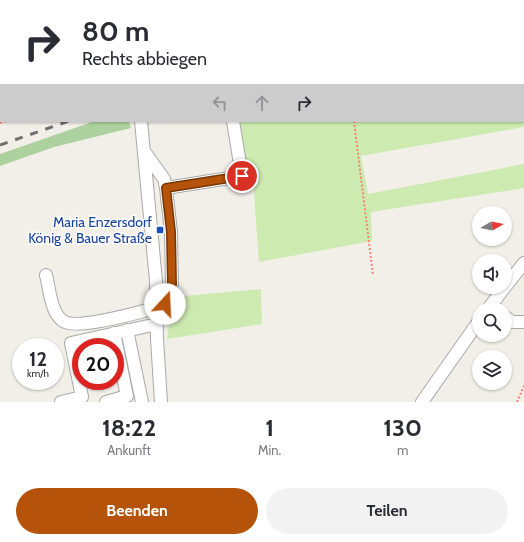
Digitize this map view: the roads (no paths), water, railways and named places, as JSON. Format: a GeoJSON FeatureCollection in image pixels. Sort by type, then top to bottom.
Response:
{"type":"FeatureCollection","features":[{"type":"Feature","properties":{"kind":"street"},"geometry":{"type":"LineString","coordinates":[[141,122],[156,274],[161,402]]}},
{"type":"Feature","properties":{"kind":"street"},"geometry":{"type":"LineString","coordinates":[[166,188],[242,176],[233,122]]}},
{"type":"Feature","properties":{"kind":"street"},"geometry":{"type":"LineString","coordinates":[[46,275],[55,312],[63,321],[73,324],[85,324],[157,308],[165,304],[172,284],[171,232],[166,188],[164,179],[144,151]]}},
{"type":"Feature","properties":{"kind":"street"},"geometry":{"type":"LineString","coordinates":[[512,278],[524,263]]}},
{"type":"Feature","properties":{"kind":"street"},"geometry":{"type":"LineString","coordinates":[[512,322],[524,322]]}},
{"type":"Feature","properties":{"kind":"street"},"geometry":{"type":"LineString","coordinates":[[61,402],[82,397],[71,343],[157,324]]}},
{"type":"Feature","properties":{"kind":"street"},"geometry":{"type":"LineString","coordinates":[[127,330],[142,402]]}},
{"type":"Feature","properties":{"kind":"street"},"geometry":{"type":"LineString","coordinates":[[422,402],[472,332]]}},
{"type":"Feature","properties":{"kind":"street"},"geometry":{"type":"LineString","coordinates":[[106,402],[127,396],[114,333]]}},
{"type":"Feature","properties":{"kind":"railway"},"geometry":{"type":"LineString","coordinates":[[0,145],[66,122]]}},
{"type":"Feature","properties":{"kind":"place","name":"Maria Enzersdorf König & Bauer Straße"},"geometry":{"type":"Point","coordinates":[160,230]}}]}
